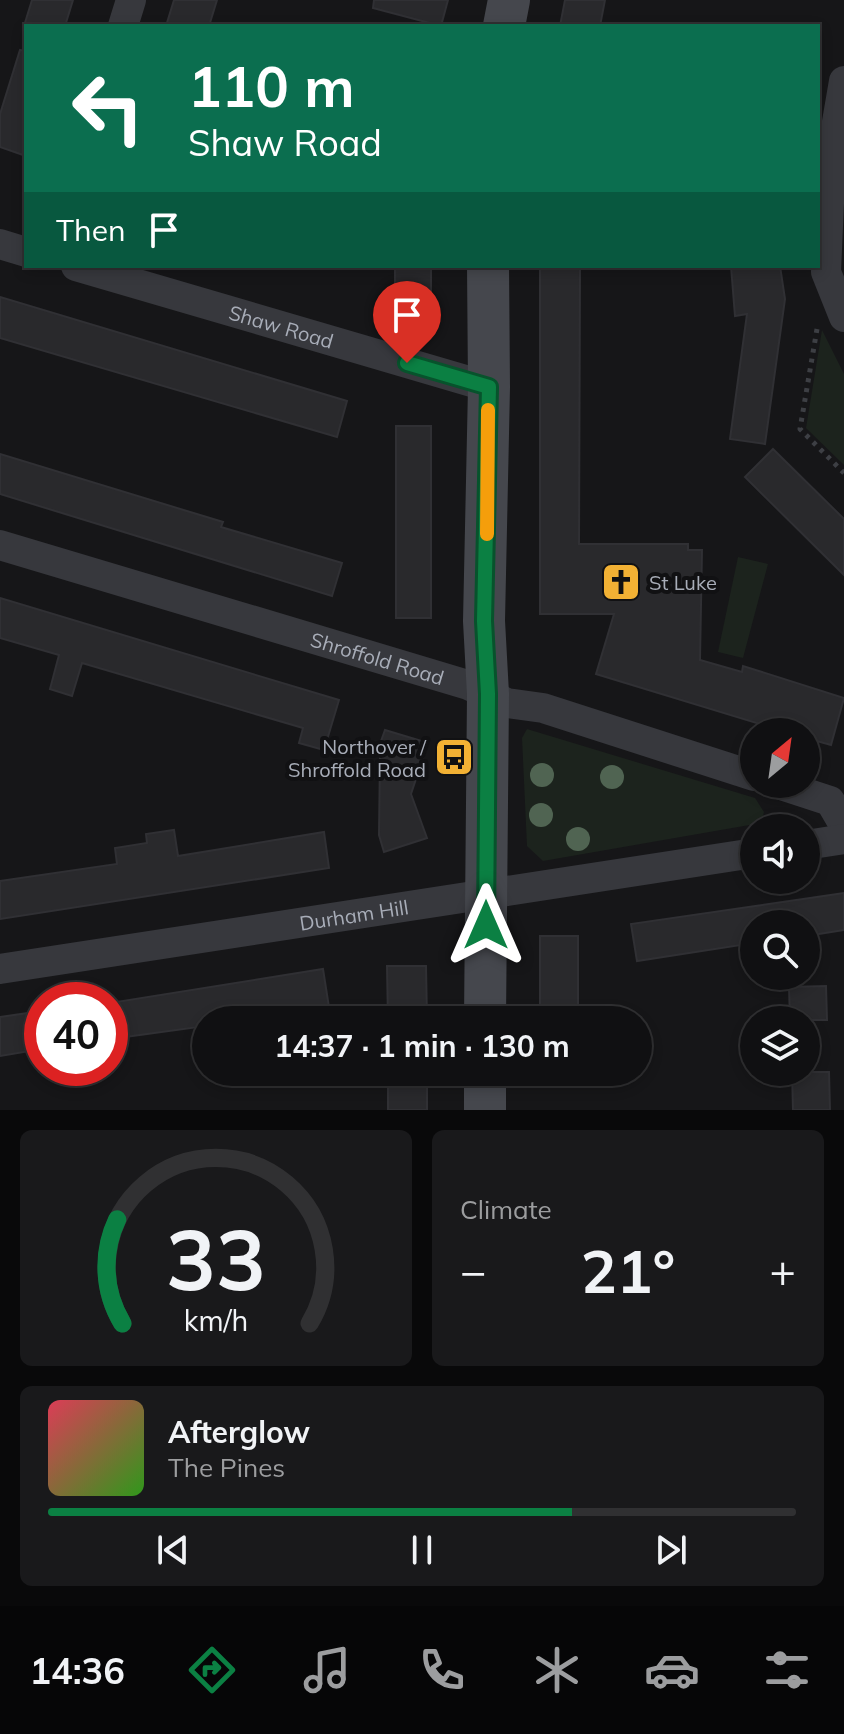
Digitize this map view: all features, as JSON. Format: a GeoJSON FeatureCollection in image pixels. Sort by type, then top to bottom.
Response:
{"type":"FeatureCollection","features":[{"type":"Feature","properties":{"kind":"street"},"geometry":{"type":"LineString","coordinates":[[124,24],[131,0]]}},
{"type":"Feature","properties":{"kind":"street"},"geometry":{"type":"LineString","coordinates":[[504,24],[509,0]]}},
{"type":"Feature","properties":{"kind":"street"},"geometry":{"type":"LineString","coordinates":[[844,81],[831,157],[826,272],[844,317]]}},
{"type":"Feature","properties":{"kind":"street"},"geometry":{"type":"LineString","coordinates":[[0,244],[24,251]]}},
{"type":"Feature","properties":{"kind":"street","name":"Shaw Road"},"geometry":{"type":"LineString","coordinates":[[83,268],[489,387]]}},
{"type":"Feature","properties":{"kind":"street"},"geometry":{"type":"LineString","coordinates":[[485,1006],[488,694],[484,621],[488,268]]}},
{"type":"Feature","properties":{"kind":"street","name":"Shroffold Road"},"geometry":{"type":"LineString","coordinates":[[0,545],[468,685],[507,703],[543,708],[740,771]]}},
{"type":"Feature","properties":{"kind":"street"},"geometry":{"type":"LineString","coordinates":[[820,798],[830,801],[844,825]]}},
{"type":"Feature","properties":{"kind":"street"},"geometry":{"type":"LineString","coordinates":[[820,843],[844,839]]}},
{"type":"Feature","properties":{"kind":"street","name":"Durham Hill"},"geometry":{"type":"LineString","coordinates":[[0,969],[740,855]]}},
{"type":"Feature","properties":{"kind":"street"},"geometry":{"type":"LineString","coordinates":[[485,1086],[485,1110]]}},
{"type":"Feature","properties":{"kind":"path"},"geometry":{"type":"LineString","coordinates":[[826,272],[800,429],[844,473]]}},
{"type":"Feature","properties":{"kind":"shaded area"},"geometry":{"type":"Polygon","coordinates":[[[822,330],[844,374],[844,465],[806,428],[822,330]]]}},
{"type":"Feature","properties":{"kind":"shaded area"},"geometry":{"type":"Polygon","coordinates":[[[738,557],[768,564],[743,658],[718,652],[738,557]]]}},
{"type":"Feature","properties":{"kind":"shaded area"},"geometry":{"type":"Polygon","coordinates":[[[527,729],[740,793],[740,798],[755,798],[763,814],[740,814],[740,827],[543,861],[527,846],[522,738],[527,729]]]}},
{"type":"Feature","properties":{"kind":"building"},"geometry":{"type":"Polygon","coordinates":[[[32,0],[73,0],[66,24],[25,24],[32,0]]]}},
{"type":"Feature","properties":{"kind":"building"},"geometry":{"type":"Polygon","coordinates":[[[174,0],[217,0],[210,24],[167,24],[174,0]]]}},
{"type":"Feature","properties":{"kind":"building"},"geometry":{"type":"Polygon","coordinates":[[[374,0],[448,0],[442,24],[373,8],[374,0]]]}},
{"type":"Feature","properties":{"kind":"building"},"geometry":{"type":"Polygon","coordinates":[[[565,0],[605,0],[600,24],[560,24],[565,0]]]}},
{"type":"Feature","properties":{"kind":"building"},"geometry":{"type":"Polygon","coordinates":[[[20,50],[24,51],[24,155],[0,147],[0,114],[20,50]]]}},
{"type":"Feature","properties":{"kind":"building"},"geometry":{"type":"Polygon","coordinates":[[[395,268],[431,268],[431,311],[395,311],[395,268]]]}},
{"type":"Feature","properties":{"kind":"building"},"geometry":{"type":"Polygon","coordinates":[[[540,268],[580,268],[579,544],[688,544],[688,550],[702,550],[700,660],[742,672],[743,666],[844,698],[831,745],[820,742],[820,718],[740,718],[596,674],[614,614],[540,614],[540,268]]]}},
{"type":"Feature","properties":{"kind":"building"},"geometry":{"type":"Polygon","coordinates":[[[731,268],[780,268],[785,299],[765,444],[730,439],[747,314],[735,316],[731,268]]]}},
{"type":"Feature","properties":{"kind":"building"},"geometry":{"type":"Polygon","coordinates":[[[0,297],[347,401],[337,437],[0,338],[0,297]]]}},
{"type":"Feature","properties":{"kind":"building"},"geometry":{"type":"Polygon","coordinates":[[[396,426],[431,426],[431,618],[396,618],[396,426]]]}},
{"type":"Feature","properties":{"kind":"building"},"geometry":{"type":"Polygon","coordinates":[[[773,449],[844,519],[844,575],[745,477],[773,449]]]}},
{"type":"Feature","properties":{"kind":"building"},"geometry":{"type":"Polygon","coordinates":[[[0,454],[223,522],[221,527],[342,563],[332,596],[0,494],[0,454]]]}},
{"type":"Feature","properties":{"kind":"building"},"geometry":{"type":"Polygon","coordinates":[[[0,598],[339,700],[324,750],[299,743],[303,728],[82,663],[72,696],[50,689],[59,655],[0,638],[0,598]]]}},
{"type":"Feature","properties":{"kind":"building"},"geometry":{"type":"Polygon","coordinates":[[[385,730],[428,743],[411,794],[427,838],[384,852],[379,835],[380,756],[376,755],[385,730]]]}},
{"type":"Feature","properties":{"kind":"building"},"geometry":{"type":"Polygon","coordinates":[[[174,830],[178,856],[324,832],[329,868],[0,919],[0,881],[117,864],[115,848],[147,843],[146,834],[174,830]]]}},
{"type":"Feature","properties":{"kind":"building"},"geometry":{"type":"Polygon","coordinates":[[[844,893],[844,930],[820,934],[820,910],[740,910],[740,945],[637,961],[631,924],[844,893]]]}},
{"type":"Feature","properties":{"kind":"building"},"geometry":{"type":"Polygon","coordinates":[[[540,936],[578,936],[578,1006],[540,1006],[540,936]]]}},
{"type":"Feature","properties":{"kind":"building"},"geometry":{"type":"Polygon","coordinates":[[[387,966],[426,966],[427,1006],[388,1006],[387,966]]]}},
{"type":"Feature","properties":{"kind":"building"},"geometry":{"type":"Polygon","coordinates":[[[323,969],[329,1006],[192,1006],[192,1028],[128,1037],[128,1000],[323,969]]]}},
{"type":"Feature","properties":{"kind":"building"},"geometry":{"type":"Polygon","coordinates":[[[820,986],[826,986],[827,1020],[820,1020],[820,1006],[790,1006],[789,990],[820,990],[820,986]]]}},
{"type":"Feature","properties":{"kind":"building"},"geometry":{"type":"Polygon","coordinates":[[[24,1014],[24,1052],[0,1056],[0,1017],[24,1014]]]}},
{"type":"Feature","properties":{"kind":"building"},"geometry":{"type":"Polygon","coordinates":[[[820,1072],[829,1072],[830,1110],[793,1110],[792,1086],[820,1086],[820,1072]]]}},
{"type":"Feature","properties":{"kind":"building"},"geometry":{"type":"Polygon","coordinates":[[[388,1086],[427,1086],[427,1110],[388,1110],[388,1086]]]}},
{"type":"Feature","properties":{"kind":"slow traffic"},"geometry":{"type":"LineString","coordinates":[[487,534],[488,410]]}},
{"type":"Feature","properties":{"kind":"place","name":"St Luke"},"geometry":{"type":"Point","coordinates":[621,582]}},
{"type":"Feature","properties":{"kind":"place","name":"Northover / Shroffold Road"},"geometry":{"type":"Point","coordinates":[454,757]}},
{"type":"Feature","properties":{"kind":"route"},"geometry":{"type":"LineString","coordinates":[[407,363],[489,387],[484,621],[488,694],[486,925]]}}]}
